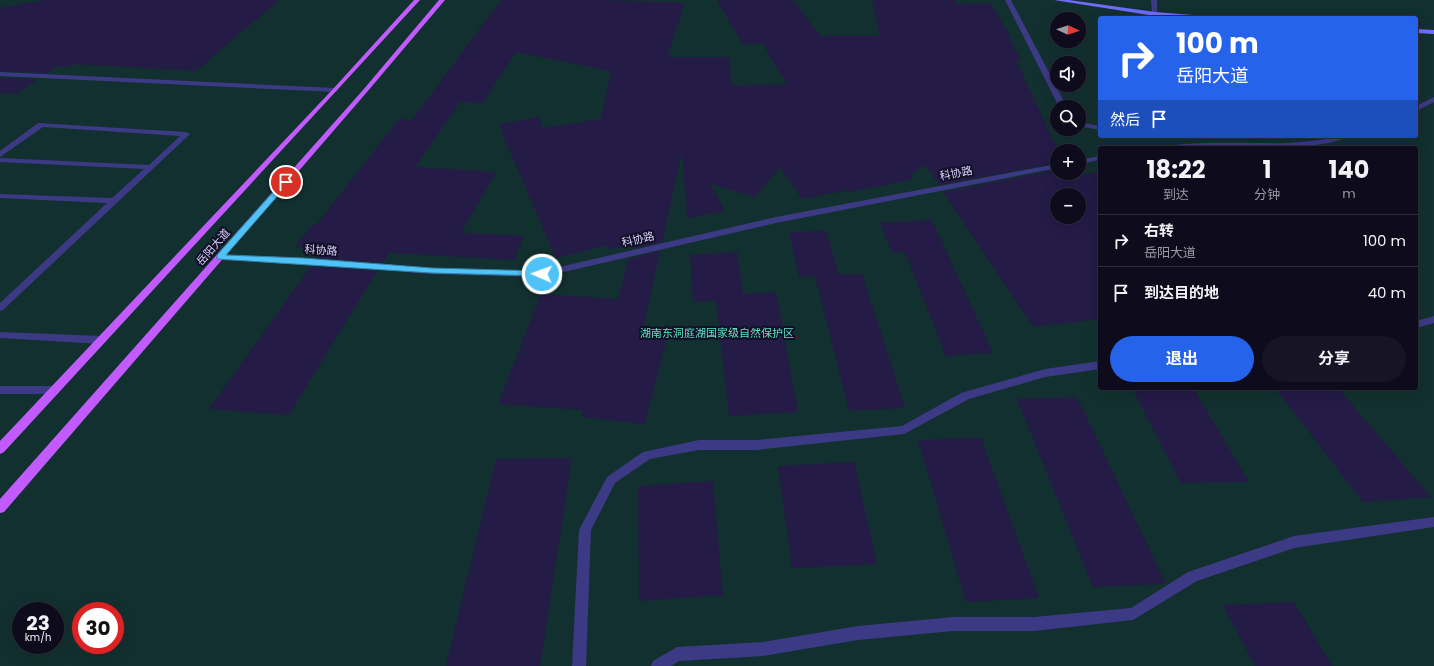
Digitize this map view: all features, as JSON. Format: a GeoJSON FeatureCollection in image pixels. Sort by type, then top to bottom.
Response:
{"type":"FeatureCollection","features":[{"type":"Feature","properties":{"kind":"main road","name":"岳阳大道"},"geometry":{"type":"LineString","coordinates":[[0,449],[417,0]]}},
{"type":"Feature","properties":{"kind":"main road","name":"岳阳大道"},"geometry":{"type":"LineString","coordinates":[[0,508],[220,257],[442,0]]}},
{"type":"Feature","properties":{"kind":"street"},"geometry":{"type":"LineString","coordinates":[[1008,0],[1059,100]]}},
{"type":"Feature","properties":{"kind":"street"},"geometry":{"type":"LineString","coordinates":[[1057,0],[1155,14],[1180,16]]}},
{"type":"Feature","properties":{"kind":"street"},"geometry":{"type":"LineString","coordinates":[[1154,0],[1155,14]]}},
{"type":"Feature","properties":{"kind":"street"},"geometry":{"type":"LineString","coordinates":[[1418,31],[1434,32]]}},
{"type":"Feature","properties":{"kind":"street"},"geometry":{"type":"LineString","coordinates":[[0,74],[335,90]]}},
{"type":"Feature","properties":{"kind":"street"},"geometry":{"type":"LineString","coordinates":[[1418,108],[1434,98]]}},
{"type":"Feature","properties":{"kind":"street"},"geometry":{"type":"LineString","coordinates":[[0,155],[41,125],[186,134],[0,308]]}},
{"type":"Feature","properties":{"kind":"street"},"geometry":{"type":"LineString","coordinates":[[1086,125],[1098,128]]}},
{"type":"Feature","properties":{"kind":"street"},"geometry":{"type":"LineString","coordinates":[[1188,146],[1287,145],[1344,138]]}},
{"type":"Feature","properties":{"kind":"street"},"geometry":{"type":"LineString","coordinates":[[1086,161],[1098,158]]}},
{"type":"Feature","properties":{"kind":"street"},"geometry":{"type":"LineString","coordinates":[[0,160],[150,167]]}},
{"type":"Feature","properties":{"kind":"street","name":"科协路"},"geometry":{"type":"LineString","coordinates":[[220,257],[303,261],[432,271],[542,274],[776,220],[1050,167]]}},
{"type":"Feature","properties":{"kind":"street"},"geometry":{"type":"LineString","coordinates":[[0,196],[114,201]]}},
{"type":"Feature","properties":{"kind":"street"},"geometry":{"type":"LineString","coordinates":[[1418,324],[1434,319]]}},
{"type":"Feature","properties":{"kind":"street"},"geometry":{"type":"LineString","coordinates":[[0,335],[102,340]]}},
{"type":"Feature","properties":{"kind":"street"},"geometry":{"type":"LineString","coordinates":[[579,666],[584,530],[611,480],[647,455],[699,446],[756,445],[904,430],[964,396],[1045,373],[1098,365]]}},
{"type":"Feature","properties":{"kind":"street"},"geometry":{"type":"LineString","coordinates":[[0,390],[54,390]]}},
{"type":"Feature","properties":{"kind":"street"},"geometry":{"type":"LineString","coordinates":[[658,666],[677,654],[763,649],[858,633],[953,624],[1034,624],[1133,614],[1193,576],[1294,542],[1434,522]]}},
{"type":"Feature","properties":{"kind":"green space","name":"湖南东洞庭湖国家级自然保护区"},"geometry":{"type":"Polygon","coordinates":[[[0,0],[1434,0],[1434,666],[0,666],[0,0]]]}},
{"type":"Feature","properties":{"kind":"building"},"geometry":{"type":"Polygon","coordinates":[[[45,0],[279,0],[196,71],[73,64],[70,67],[57,66],[47,73],[0,71],[0,8],[45,0]]]}},
{"type":"Feature","properties":{"kind":"building"},"geometry":{"type":"Polygon","coordinates":[[[501,0],[603,0],[685,3],[667,57],[730,57],[731,86],[787,84],[762,43],[743,45],[717,0],[793,0],[820,36],[880,36],[872,0],[954,0],[955,3],[991,4],[1012,39],[1009,38],[1021,60],[1016,60],[1050,136],[1056,144],[1050,144],[1050,164],[939,185],[926,165],[910,174],[913,179],[851,192],[849,190],[802,199],[780,167],[755,197],[711,184],[725,211],[687,218],[682,151],[662,242],[630,249],[631,245],[610,250],[608,245],[556,258],[504,138],[500,124],[539,117],[543,128],[601,119],[611,71],[516,52],[483,103],[460,102],[415,167],[496,172],[461,233],[524,236],[514,260],[389,253],[383,263],[317,258],[323,249],[295,247],[313,224],[317,224],[399,119],[412,120],[501,0]]]}},
{"type":"Feature","properties":{"kind":"building"},"geometry":{"type":"Polygon","coordinates":[[[0,78],[38,79],[16,94],[0,93],[0,78]]]}},
{"type":"Feature","properties":{"kind":"building"},"geometry":{"type":"Polygon","coordinates":[[[1050,171],[1050,180],[1086,180],[1086,174],[1098,172],[1098,319],[1033,327],[943,192],[1050,171]]]}},
{"type":"Feature","properties":{"kind":"building"},"geometry":{"type":"Polygon","coordinates":[[[932,220],[993,353],[946,356],[905,252],[892,253],[880,223],[932,220]]]}},
{"type":"Feature","properties":{"kind":"building"},"geometry":{"type":"Polygon","coordinates":[[[826,231],[839,275],[862,274],[905,408],[849,411],[815,276],[799,277],[789,232],[826,231]]]}},
{"type":"Feature","properties":{"kind":"building"},"geometry":{"type":"Polygon","coordinates":[[[660,251],[643,332],[668,334],[645,424],[581,417],[583,410],[498,404],[541,294],[618,299],[628,259],[660,251]]]}},
{"type":"Feature","properties":{"kind":"building"},"geometry":{"type":"Polygon","coordinates":[[[737,252],[743,294],[776,292],[798,412],[729,416],[716,301],[693,302],[690,255],[737,252]]]}},
{"type":"Feature","properties":{"kind":"building"},"geometry":{"type":"Polygon","coordinates":[[[311,266],[377,271],[289,415],[209,409],[311,266]]]}},
{"type":"Feature","properties":{"kind":"building"},"geometry":{"type":"Polygon","coordinates":[[[1133,390],[1194,390],[1249,482],[1181,483],[1133,390]]]}},
{"type":"Feature","properties":{"kind":"building"},"geometry":{"type":"Polygon","coordinates":[[[1277,390],[1340,390],[1431,497],[1363,502],[1277,390]]]}},
{"type":"Feature","properties":{"kind":"building"},"geometry":{"type":"Polygon","coordinates":[[[1077,397],[1166,584],[1093,587],[1017,399],[1077,397]]]}},
{"type":"Feature","properties":{"kind":"building"},"geometry":{"type":"Polygon","coordinates":[[[981,438],[1039,598],[966,602],[918,440],[981,438]]]}},
{"type":"Feature","properties":{"kind":"building"},"geometry":{"type":"Polygon","coordinates":[[[572,458],[540,666],[446,666],[496,459],[572,458]]]}},
{"type":"Feature","properties":{"kind":"building"},"geometry":{"type":"Polygon","coordinates":[[[854,462],[877,564],[792,568],[778,466],[854,462]]]}},
{"type":"Feature","properties":{"kind":"building"},"geometry":{"type":"Polygon","coordinates":[[[713,481],[723,595],[639,601],[638,486],[713,481]]]}},
{"type":"Feature","properties":{"kind":"building"},"geometry":{"type":"Polygon","coordinates":[[[1294,602],[1332,666],[1255,666],[1223,605],[1294,602]]]}},
{"type":"Feature","properties":{"kind":"route"},"geometry":{"type":"LineString","coordinates":[[286,182],[220,257],[303,261],[432,271],[542,274]]}}]}
